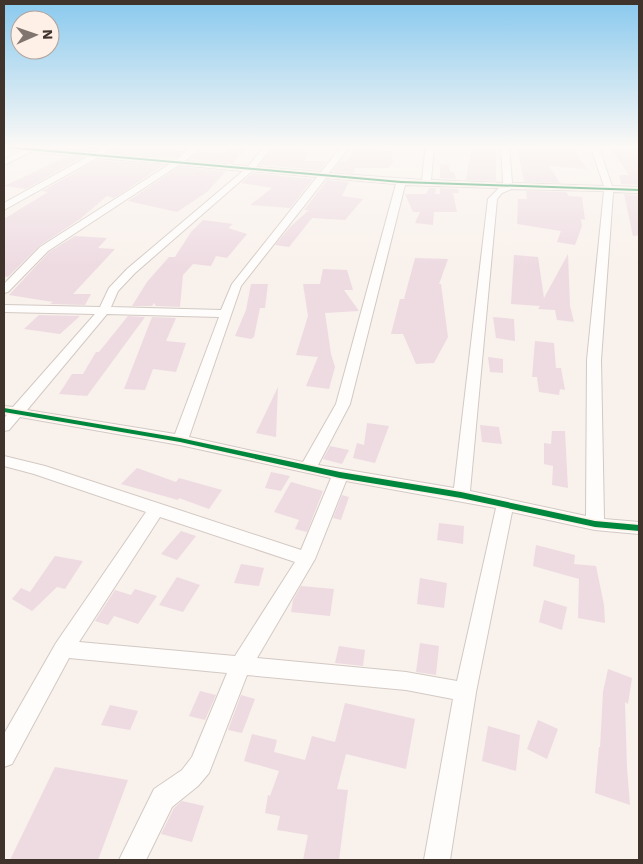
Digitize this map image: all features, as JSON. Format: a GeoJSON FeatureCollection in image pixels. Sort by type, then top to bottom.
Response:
{"type":"FeatureCollection","features":[{"type":"Feature","properties":{"kind":"street"},"geometry":{"type":"LineString","coordinates":[[4,207],[42,185]]}},
{"type":"Feature","properties":{"kind":"street"},"geometry":{"type":"LineString","coordinates":[[4,290],[42,251],[143,185]]}},
{"type":"Feature","properties":{"kind":"street"},"geometry":{"type":"LineString","coordinates":[[4,427],[10,411],[104,311],[113,290],[131,271],[231,185]]}},
{"type":"Feature","properties":{"kind":"street"},"geometry":{"type":"LineString","coordinates":[[180,440],[236,286],[316,185]]}},
{"type":"Feature","properties":{"kind":"street"},"geometry":{"type":"LineString","coordinates":[[308,468],[343,404],[400,185]]}},
{"type":"Feature","properties":{"kind":"street"},"geometry":{"type":"LineString","coordinates":[[474,185],[639,190]]}},
{"type":"Feature","properties":{"kind":"street"},"geometry":{"type":"LineString","coordinates":[[595,524],[594,360],[609,189],[608,185]]}},
{"type":"Feature","properties":{"kind":"street"},"geometry":{"type":"LineString","coordinates":[[461,495],[493,199],[499,191],[508,187]]}},
{"type":"Feature","properties":{"kind":"street"},"geometry":{"type":"LineString","coordinates":[[4,308],[226,314]]}},
{"type":"Feature","properties":{"kind":"street"},"geometry":{"type":"LineString","coordinates":[[10,411],[180,440],[340,475],[461,495],[595,524],[639,528]]}},
{"type":"Feature","properties":{"kind":"street"},"geometry":{"type":"LineString","coordinates":[[4,461],[39,470],[306,559]]}},
{"type":"Feature","properties":{"kind":"street"},"geometry":{"type":"LineString","coordinates":[[132,860],[163,798],[190,778],[201,765],[240,667],[306,559],[340,475]]}},
{"type":"Feature","properties":{"kind":"street"},"geometry":{"type":"LineString","coordinates":[[437,860],[465,692],[505,505]]}},
{"type":"Feature","properties":{"kind":"street"},"geometry":{"type":"LineString","coordinates":[[4,756],[62,649],[156,510]]}},
{"type":"Feature","properties":{"kind":"street"},"geometry":{"type":"LineString","coordinates":[[62,649],[406,681],[465,692]]}},
{"type":"Feature","properties":{"kind":"building"},"geometry":{"type":"Polygon","coordinates":[[[5,185],[33,185],[26,189],[4,186],[5,185]]]}},
{"type":"Feature","properties":{"kind":"building"},"geometry":{"type":"Polygon","coordinates":[[[52,185],[133,185],[114,198],[107,196],[80,219],[39,246],[8,277],[4,276],[4,219],[48,192],[42,191],[52,185]]]}},
{"type":"Feature","properties":{"kind":"building"},"geometry":{"type":"Polygon","coordinates":[[[152,185],[213,185],[207,192],[177,212],[128,201],[152,185]]]}},
{"type":"Feature","properties":{"kind":"building"},"geometry":{"type":"Polygon","coordinates":[[[255,185],[308,185],[290,208],[250,205],[272,188],[255,185]]]}},
{"type":"Feature","properties":{"kind":"building"},"geometry":{"type":"Polygon","coordinates":[[[323,185],[347,185],[342,196],[363,199],[345,220],[312,218],[289,247],[275,245],[290,227],[309,210],[304,210],[323,185]]]}},
{"type":"Feature","properties":{"kind":"building"},"geometry":{"type":"Polygon","coordinates":[[[429,188],[436,188],[435,194],[440,194],[440,188],[458,189],[459,193],[453,193],[457,212],[434,212],[433,225],[415,223],[420,212],[413,212],[405,194],[426,194],[429,188]]]}},
{"type":"Feature","properties":{"kind":"building"},"geometry":{"type":"Polygon","coordinates":[[[526,191],[566,192],[569,196],[582,197],[585,220],[581,219],[582,226],[575,245],[557,242],[561,231],[517,224],[518,199],[527,199],[526,191]]]}},
{"type":"Feature","properties":{"kind":"building"},"geometry":{"type":"Polygon","coordinates":[[[624,194],[639,195],[639,235],[633,236],[624,194]]]}},
{"type":"Feature","properties":{"kind":"building"},"geometry":{"type":"Polygon","coordinates":[[[203,220],[233,224],[228,228],[247,234],[227,258],[216,256],[211,266],[193,264],[183,275],[180,307],[156,306],[154,303],[152,306],[132,306],[147,282],[169,257],[175,257],[191,232],[203,220]]]}},
{"type":"Feature","properties":{"kind":"building"},"geometry":{"type":"Polygon","coordinates":[[[75,236],[107,238],[98,248],[115,249],[73,294],[91,294],[85,305],[50,304],[53,302],[9,295],[49,252],[75,236]]]}},
{"type":"Feature","properties":{"kind":"building"},"geometry":{"type":"Polygon","coordinates":[[[568,254],[570,306],[574,322],[557,320],[555,310],[538,309],[540,306],[511,304],[514,255],[538,257],[544,298],[568,254]]]}},
{"type":"Feature","properties":{"kind":"building"},"geometry":{"type":"Polygon","coordinates":[[[415,258],[448,259],[439,284],[441,284],[448,337],[434,363],[416,364],[403,334],[391,334],[400,299],[404,299],[415,258]]]}},
{"type":"Feature","properties":{"kind":"building"},"geometry":{"type":"Polygon","coordinates":[[[323,269],[347,270],[353,290],[344,290],[359,311],[325,313],[331,354],[335,367],[329,389],[306,386],[318,357],[296,355],[308,316],[303,284],[320,284],[323,269]]]}},
{"type":"Feature","properties":{"kind":"building"},"geometry":{"type":"Polygon","coordinates":[[[251,284],[268,284],[265,308],[260,308],[254,337],[251,339],[235,336],[246,310],[251,284]]]}},
{"type":"Feature","properties":{"kind":"building"},"geometry":{"type":"Polygon","coordinates":[[[39,315],[80,316],[60,334],[24,329],[39,315]]]}},
{"type":"Feature","properties":{"kind":"building"},"geometry":{"type":"Polygon","coordinates":[[[128,316],[145,317],[87,396],[59,394],[72,374],[83,374],[96,352],[99,352],[128,316]]]}},
{"type":"Feature","properties":{"kind":"building"},"geometry":{"type":"Polygon","coordinates":[[[152,317],[176,318],[166,341],[186,343],[176,372],[153,369],[145,390],[124,389],[152,317]]]}},
{"type":"Feature","properties":{"kind":"building"},"geometry":{"type":"Polygon","coordinates":[[[493,317],[514,319],[515,341],[496,338],[493,317]]]}},
{"type":"Feature","properties":{"kind":"building"},"geometry":{"type":"Polygon","coordinates":[[[535,341],[554,343],[556,368],[561,368],[565,390],[560,389],[559,395],[539,392],[537,377],[532,377],[535,341]]]}},
{"type":"Feature","properties":{"kind":"building"},"geometry":{"type":"Polygon","coordinates":[[[488,357],[503,359],[503,373],[490,372],[488,357]]]}},
{"type":"Feature","properties":{"kind":"building"},"geometry":{"type":"Polygon","coordinates":[[[278,387],[276,437],[256,433],[278,387]]]}},
{"type":"Feature","properties":{"kind":"building"},"geometry":{"type":"Polygon","coordinates":[[[367,423],[389,426],[375,463],[353,458],[357,443],[364,445],[367,423]]]}},
{"type":"Feature","properties":{"kind":"building"},"geometry":{"type":"Polygon","coordinates":[[[480,425],[499,427],[502,444],[482,442],[480,425]]]}},
{"type":"Feature","properties":{"kind":"building"},"geometry":{"type":"Polygon","coordinates":[[[552,431],[565,431],[568,488],[552,485],[553,466],[544,464],[544,443],[551,444],[552,431]]]}},
{"type":"Feature","properties":{"kind":"building"},"geometry":{"type":"Polygon","coordinates":[[[330,446],[349,450],[342,464],[323,459],[330,446]]]}},
{"type":"Feature","properties":{"kind":"building"},"geometry":{"type":"Polygon","coordinates":[[[137,468],[176,482],[179,478],[222,490],[209,509],[179,498],[178,500],[121,484],[137,468]]]}},
{"type":"Feature","properties":{"kind":"building"},"geometry":{"type":"Polygon","coordinates":[[[271,472],[290,476],[281,491],[265,488],[271,472]]]}},
{"type":"Feature","properties":{"kind":"building"},"geometry":{"type":"Polygon","coordinates":[[[291,482],[323,491],[307,532],[295,529],[299,520],[274,512],[291,482]]]}},
{"type":"Feature","properties":{"kind":"building"},"geometry":{"type":"Polygon","coordinates":[[[342,495],[349,497],[341,520],[333,518],[342,495]]]}},
{"type":"Feature","properties":{"kind":"building"},"geometry":{"type":"Polygon","coordinates":[[[439,523],[464,526],[463,544],[437,540],[439,523]]]}},
{"type":"Feature","properties":{"kind":"building"},"geometry":{"type":"Polygon","coordinates":[[[181,531],[196,536],[177,560],[161,554],[181,531]]]}},
{"type":"Feature","properties":{"kind":"building"},"geometry":{"type":"Polygon","coordinates":[[[536,545],[575,555],[574,564],[596,566],[604,605],[605,623],[578,618],[579,579],[533,566],[536,545]]]}},
{"type":"Feature","properties":{"kind":"building"},"geometry":{"type":"Polygon","coordinates":[[[55,556],[83,561],[65,589],[57,587],[32,611],[12,599],[21,588],[30,592],[55,556]]]}},
{"type":"Feature","properties":{"kind":"building"},"geometry":{"type":"Polygon","coordinates":[[[241,564],[264,568],[259,586],[234,583],[241,564]]]}},
{"type":"Feature","properties":{"kind":"building"},"geometry":{"type":"Polygon","coordinates":[[[177,577],[200,585],[183,612],[159,605],[177,577]]]}},
{"type":"Feature","properties":{"kind":"building"},"geometry":{"type":"Polygon","coordinates":[[[420,578],[447,583],[444,608],[417,604],[420,578]]]}},
{"type":"Feature","properties":{"kind":"building"},"geometry":{"type":"Polygon","coordinates":[[[301,586],[334,589],[330,616],[291,612],[293,600],[301,586]]]}},
{"type":"Feature","properties":{"kind":"building"},"geometry":{"type":"Polygon","coordinates":[[[135,589],[157,596],[138,624],[114,616],[108,625],[95,621],[115,590],[131,595],[135,589]]]}},
{"type":"Feature","properties":{"kind":"building"},"geometry":{"type":"Polygon","coordinates":[[[544,600],[567,607],[562,630],[539,622],[544,600]]]}},
{"type":"Feature","properties":{"kind":"building"},"geometry":{"type":"Polygon","coordinates":[[[420,643],[439,646],[436,675],[416,672],[420,643]]]}},
{"type":"Feature","properties":{"kind":"building"},"geometry":{"type":"Polygon","coordinates":[[[339,646],[365,650],[363,666],[335,663],[339,646]]]}},
{"type":"Feature","properties":{"kind":"building"},"geometry":{"type":"Polygon","coordinates":[[[608,669],[632,678],[628,704],[625,702],[630,805],[595,793],[603,692],[608,669]]]}},
{"type":"Feature","properties":{"kind":"building"},"geometry":{"type":"Polygon","coordinates":[[[200,691],[216,695],[205,720],[189,716],[200,691]]]}},
{"type":"Feature","properties":{"kind":"building"},"geometry":{"type":"Polygon","coordinates":[[[241,695],[255,699],[242,733],[228,730],[241,695]]]}},
{"type":"Feature","properties":{"kind":"building"},"geometry":{"type":"Polygon","coordinates":[[[345,703],[415,719],[406,769],[346,754],[337,789],[348,790],[339,860],[303,860],[308,835],[277,830],[280,816],[265,813],[268,795],[270,796],[279,771],[244,761],[252,734],[277,740],[274,752],[305,760],[312,736],[335,742],[345,703]]]}},
{"type":"Feature","properties":{"kind":"building"},"geometry":{"type":"Polygon","coordinates":[[[110,705],[138,711],[130,730],[101,725],[110,705]]]}},
{"type":"Feature","properties":{"kind":"building"},"geometry":{"type":"Polygon","coordinates":[[[538,720],[558,729],[547,759],[527,749],[538,720]]]}},
{"type":"Feature","properties":{"kind":"building"},"geometry":{"type":"Polygon","coordinates":[[[488,726],[520,735],[516,771],[482,761],[488,726]]]}},
{"type":"Feature","properties":{"kind":"building"},"geometry":{"type":"Polygon","coordinates":[[[55,767],[128,780],[98,860],[10,860],[55,767]]]}},
{"type":"Feature","properties":{"kind":"building"},"geometry":{"type":"Polygon","coordinates":[[[182,801],[204,806],[192,842],[161,834],[174,808],[182,801]]]}},
{"type":"Feature","properties":{"kind":"cycle path"},"geometry":{"type":"LineString","coordinates":[[500,185],[639,190]]}},
{"type":"Feature","properties":{"kind":"cycle path"},"geometry":{"type":"LineString","coordinates":[[4,410],[180,440],[340,475],[461,495],[595,524],[639,528]]}}]}
